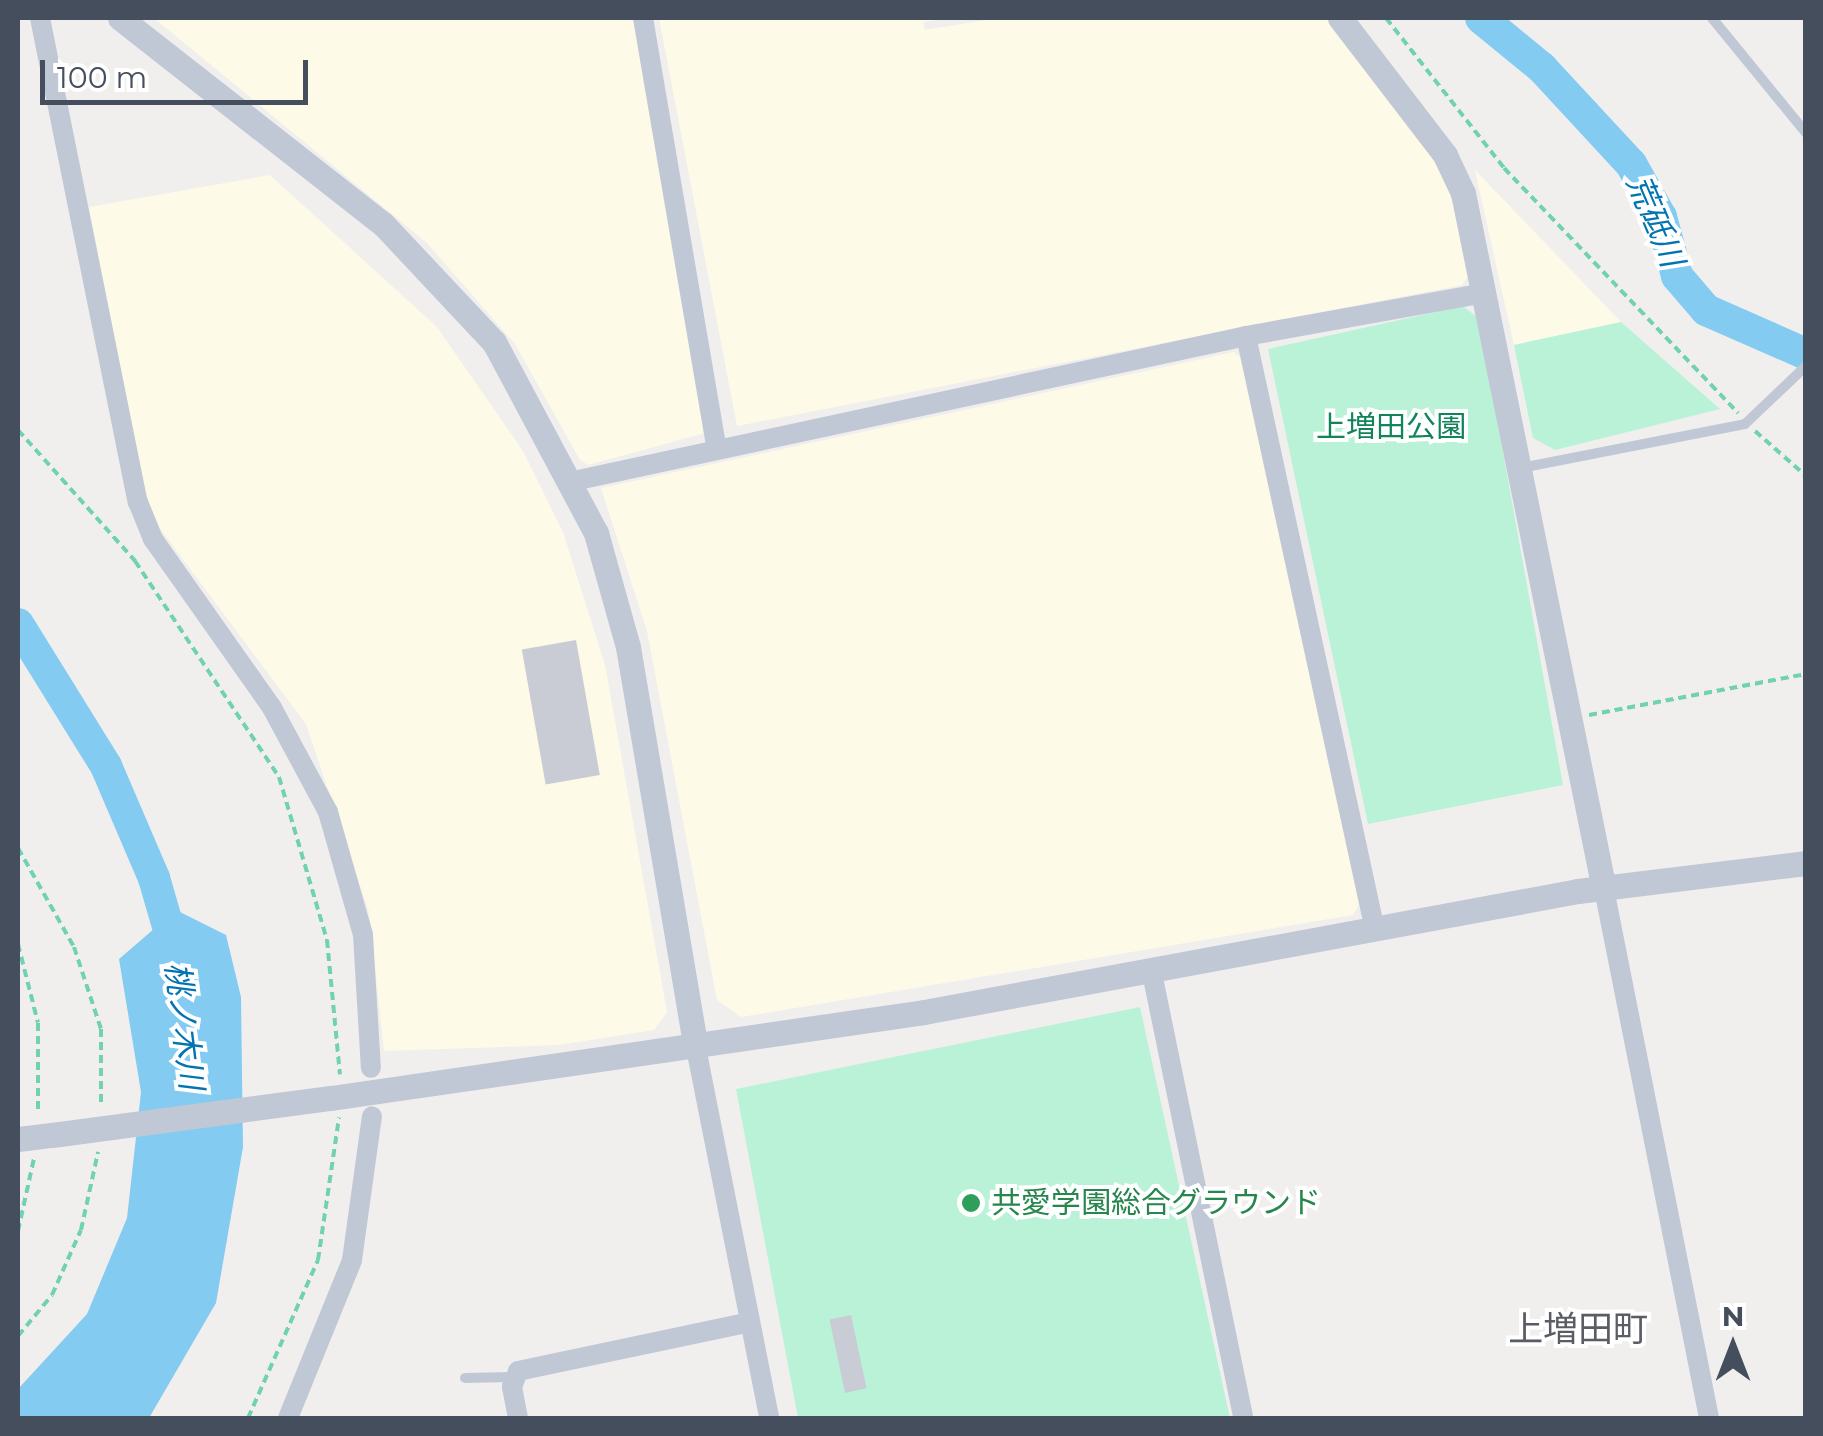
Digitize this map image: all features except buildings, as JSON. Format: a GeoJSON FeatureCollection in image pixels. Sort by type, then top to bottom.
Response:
{"type":"FeatureCollection","features":[{"type":"Feature","properties":{"kind":"street"},"geometry":{"type":"LineString","coordinates":[[40,18],[138,502],[153,539],[272,706],[328,812],[362,935],[371,1068]]}},
{"type":"Feature","properties":{"kind":"street"},"geometry":{"type":"LineString","coordinates":[[120,18],[384,224],[494,342],[596,533],[628,647],[696,1048],[769,1418]]}},
{"type":"Feature","properties":{"kind":"street"},"geometry":{"type":"LineString","coordinates":[[644,18],[716,447]]}},
{"type":"Feature","properties":{"kind":"street"},"geometry":{"type":"LineString","coordinates":[[1340,18],[1455,172],[1521,468],[1710,1418]]}},
{"type":"Feature","properties":{"kind":"street"},"geometry":{"type":"LineString","coordinates":[[569,482],[716,447],[1246,336],[1484,293]]}},
{"type":"Feature","properties":{"kind":"street"},"geometry":{"type":"LineString","coordinates":[[1246,336],[1375,930]]}},
{"type":"Feature","properties":{"kind":"street"},"geometry":{"type":"LineString","coordinates":[[34,1137],[696,1048],[1152,973],[1604,889],[1806,863]]}},
{"type":"Feature","properties":{"kind":"street"},"geometry":{"type":"LineString","coordinates":[[1152,973],[1242,1418]]}},
{"type":"Feature","properties":{"kind":"street"},"geometry":{"type":"LineString","coordinates":[[288,1418],[352,1260],[372,1116]]}},
{"type":"Feature","properties":{"kind":"street"},"geometry":{"type":"LineString","coordinates":[[518,1418],[512,1377],[750,1322]]}},
{"type":"Feature","properties":{"kind":"lane"},"geometry":{"type":"LineString","coordinates":[[1712,18],[1806,134]]}},
{"type":"Feature","properties":{"kind":"lane"},"geometry":{"type":"LineString","coordinates":[[1521,468],[1749,422],[1806,366]]}},
{"type":"Feature","properties":{"kind":"lane"},"geometry":{"type":"LineString","coordinates":[[464,1378],[512,1377]]}},
{"type":"Feature","properties":{"kind":"path"},"geometry":{"type":"LineString","coordinates":[[1386,18],[1504,168],[1806,476]]}},
{"type":"Feature","properties":{"kind":"path"},"geometry":{"type":"LineString","coordinates":[[18,430],[134,561],[279,777],[327,940],[336,1097],[318,1260],[248,1418]]}},
{"type":"Feature","properties":{"kind":"path"},"geometry":{"type":"LineString","coordinates":[[1570,719],[1806,674]]}},
{"type":"Feature","properties":{"kind":"path"},"geometry":{"type":"LineString","coordinates":[[18,848],[74,947],[101,1029],[100,1116]]}},
{"type":"Feature","properties":{"kind":"path"},"geometry":{"type":"LineString","coordinates":[[18,944],[38,1022],[34,1137],[18,1231]]}},
{"type":"Feature","properties":{"kind":"path"},"geometry":{"type":"LineString","coordinates":[[18,1336],[52,1295],[82,1230],[99,1134]]}},
{"type":"Feature","properties":{"kind":"shaded area"},"geometry":{"type":"Polygon","coordinates":[[[154,18],[633,18],[705,433],[588,465],[580,460],[515,344],[427,243],[154,18]]]}},
{"type":"Feature","properties":{"kind":"shaded area"},"geometry":{"type":"Polygon","coordinates":[[[659,18],[949,18],[923,22],[925,30],[998,18],[1326,18],[1445,173],[1470,274],[1462,285],[737,426],[659,18]]]}},
{"type":"Feature","properties":{"kind":"shaded area"},"geometry":{"type":"Polygon","coordinates":[[[1475,170],[1621,322],[1514,345],[1475,170]]]}},
{"type":"Feature","properties":{"kind":"shaded area"},"geometry":{"type":"Polygon","coordinates":[[[270,175],[437,327],[523,451],[563,532],[605,665],[667,1012],[654,1030],[559,1045],[384,1051],[369,912],[306,724],[149,514],[89,207],[270,175]]]}},
{"type":"Feature","properties":{"kind":"shaded area"},"geometry":{"type":"Polygon","coordinates":[[[1234,352],[1243,360],[1312,675],[1359,905],[1353,915],[741,1017],[717,1000],[647,631],[601,488],[1234,352]]]}},
{"type":"Feature","properties":{"kind":"green space","name":"上増田公園"},"geometry":{"type":"Polygon","coordinates":[[[1463,306],[1479,319],[1563,785],[1368,824],[1268,349],[1463,306]]]}},
{"type":"Feature","properties":{"kind":"green space"},"geometry":{"type":"Polygon","coordinates":[[[1621,322],[1720,409],[1555,450],[1533,438],[1514,345],[1621,322]]]}},
{"type":"Feature","properties":{"kind":"green space","name":"共愛学園総合グラウンド"},"geometry":{"type":"Polygon","coordinates":[[[1140,1007],[1230,1418],[798,1418],[736,1089],[1140,1007]]]}},
{"type":"Feature","properties":{"kind":"water"},"geometry":{"type":"Polygon","coordinates":[[[176,910],[226,935],[241,997],[243,1147],[216,1303],[149,1418],[18,1418],[18,1389],[87,1314],[127,1218],[141,1092],[119,959],[176,910]]]}},
{"type":"Feature","properties":{"kind":"waterway","name":"荒砥川"},"geometry":{"type":"LineString","coordinates":[[1481,18],[1542,68],[1631,164],[1661,217],[1677,276],[1706,310],[1806,354]]}},
{"type":"Feature","properties":{"kind":"waterway","name":"桃ノ木川"},"geometry":{"type":"LineString","coordinates":[[18,624],[106,766],[154,878],[178,961]]}},
{"type":"Feature","properties":{"kind":"place","name":"共愛学園総合グラウンド"},"geometry":{"type":"Point","coordinates":[971,1203]}},
{"type":"Feature","properties":{"kind":"district","name":"上増田町"},"geometry":{"type":"Point","coordinates":[1578,1329]}}]}
